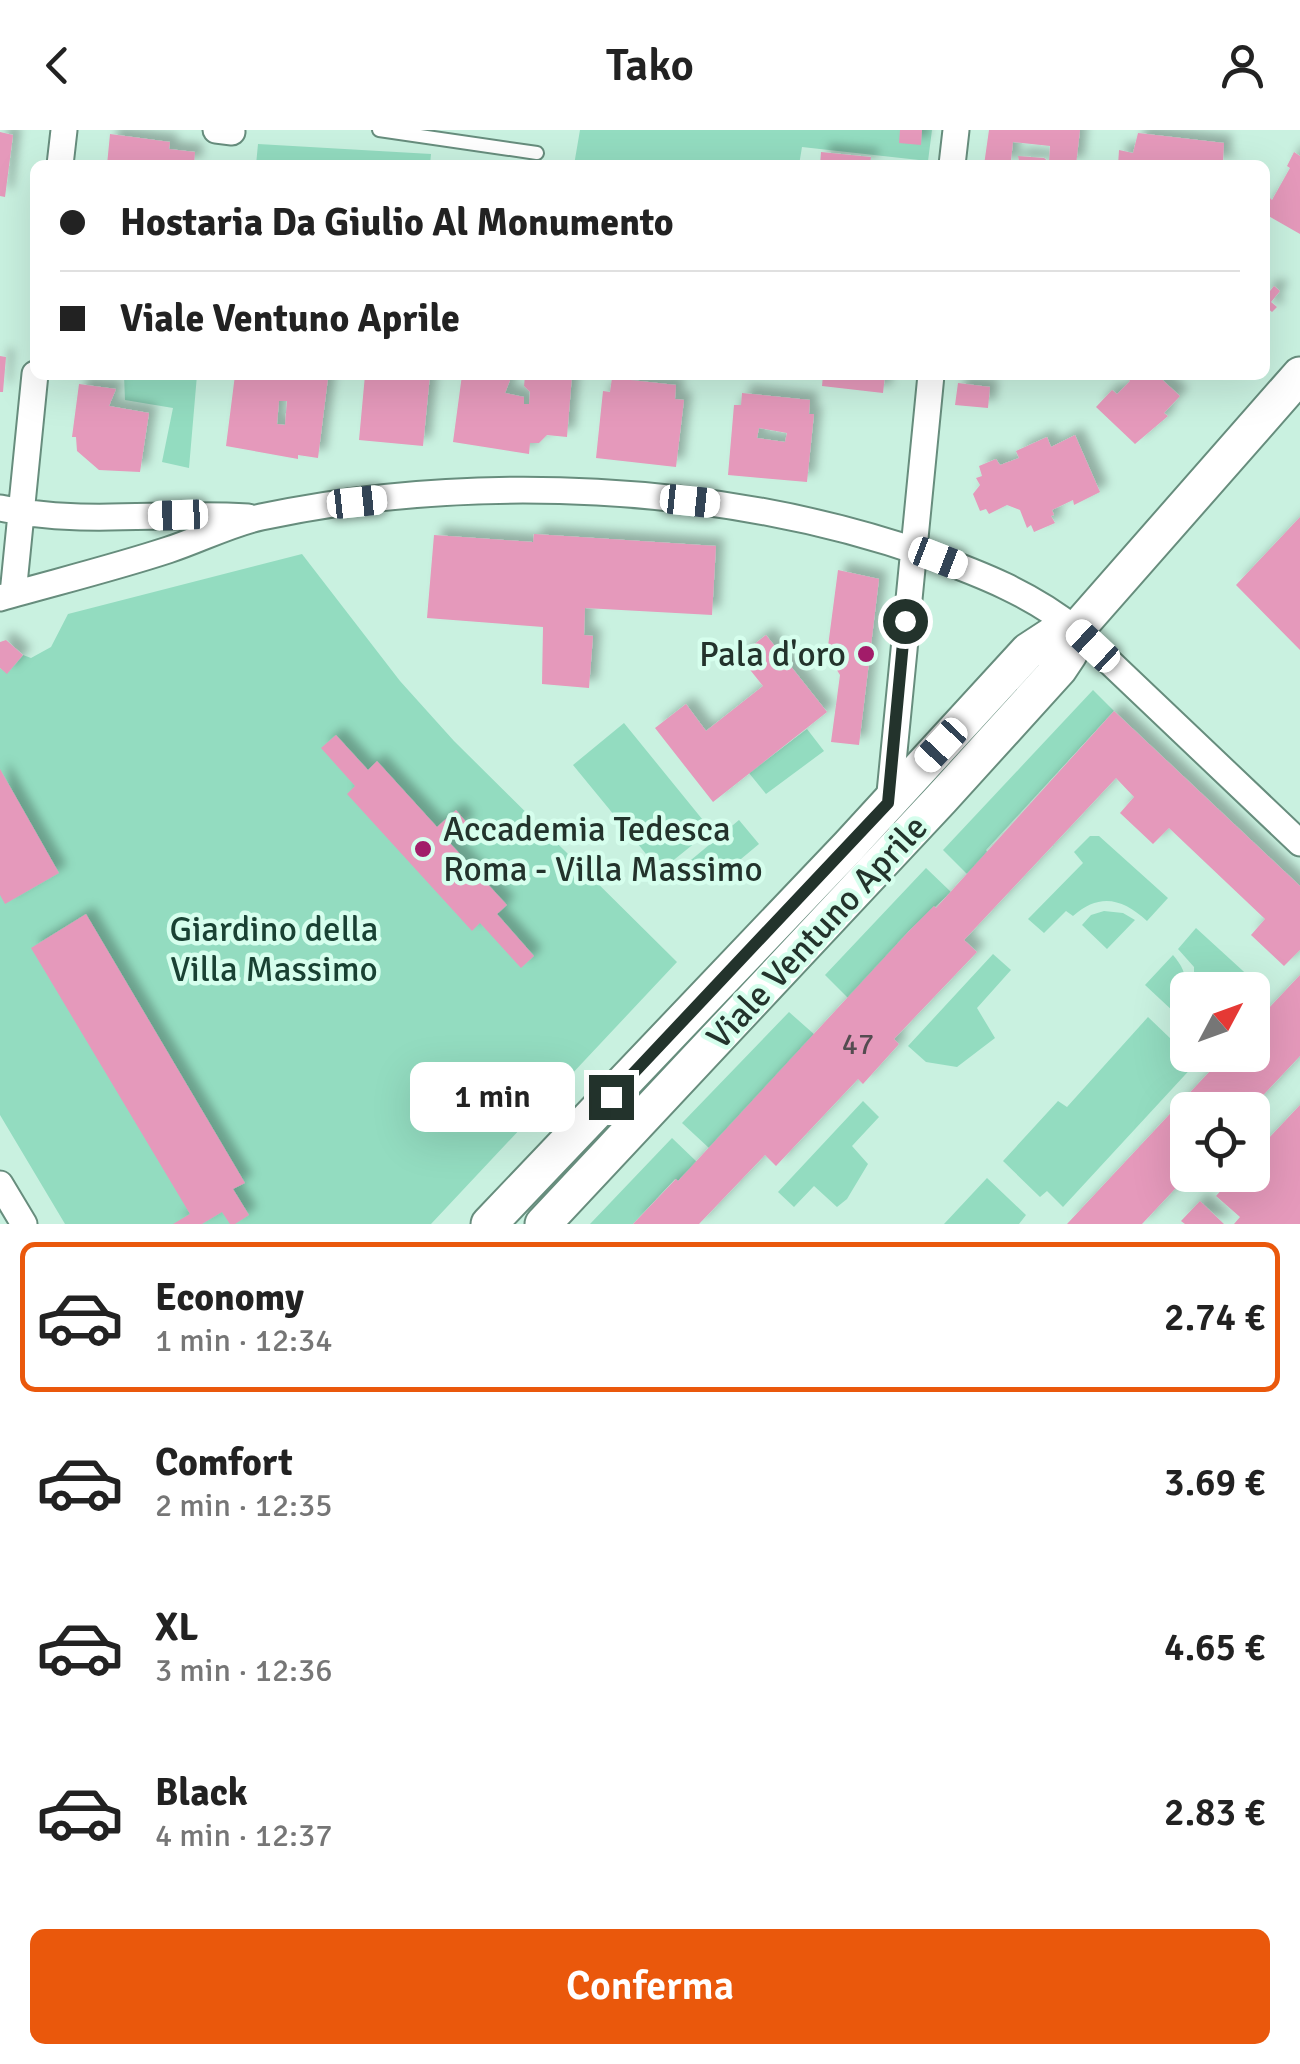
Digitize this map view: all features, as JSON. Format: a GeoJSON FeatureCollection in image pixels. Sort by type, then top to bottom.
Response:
{"type":"FeatureCollection","features":[{"type":"Feature","properties":{"kind":"street"},"geometry":{"type":"LineString","coordinates":[[61,160],[64,130]]}},
{"type":"Feature","properties":{"kind":"street"},"geometry":{"type":"LineString","coordinates":[[953,160],[956,130]]}},
{"type":"Feature","properties":{"kind":"street","name":"Viale Ventuno Aprile"},"geometry":{"type":"LineString","coordinates":[[543,1224],[1059,669],[1069,654],[1076,630],[1300,375]]}},
{"type":"Feature","properties":{"kind":"street"},"geometry":{"type":"LineString","coordinates":[[34,380],[10,510],[7,596],[107,569],[258,518],[357,502],[464,492],[622,495],[743,508],[850,531],[913,550],[1036,600],[1076,630],[1300,843]]}},
{"type":"Feature","properties":{"kind":"street"},"geometry":{"type":"LineString","coordinates":[[888,803],[930,380]]}},
{"type":"Feature","properties":{"kind":"street"},"geometry":{"type":"LineString","coordinates":[[10,510],[67,517],[201,514],[258,518]]}},
{"type":"Feature","properties":{"kind":"street","name":"Viale Ventuno Aprile"},"geometry":{"type":"LineString","coordinates":[[489,1224],[1034,646],[1054,634],[1076,630]]}},
{"type":"Feature","properties":{"kind":"street"},"geometry":{"type":"LineString","coordinates":[[756,943],[783,968]]}},
{"type":"Feature","properties":{"kind":"street"},"geometry":{"type":"LineString","coordinates":[[642,1064],[654,1106]]}},
{"type":"Feature","properties":{"kind":"street"},"geometry":{"type":"LineString","coordinates":[[0,1184],[24,1224]]}},
{"type":"Feature","properties":{"kind":"lane"},"geometry":{"type":"LineString","coordinates":[[379,130],[538,153]]}},
{"type":"Feature","properties":{"kind":"green space"},"geometry":{"type":"Polygon","coordinates":[[[580,130],[932,130],[928,160],[802,147],[800,160],[575,160],[580,130]]]}},
{"type":"Feature","properties":{"kind":"green space"},"geometry":{"type":"Polygon","coordinates":[[[258,144],[431,154],[430,160],[256,160],[258,144]]]}},
{"type":"Feature","properties":{"kind":"green space"},"geometry":{"type":"Polygon","coordinates":[[[124,380],[197,380],[189,468],[162,462],[173,408],[125,400],[124,380]]]}},
{"type":"Feature","properties":{"kind":"green space","name":"Giardino della Villa Massimo"},"geometry":{"type":"Polygon","coordinates":[[[302,554],[400,681],[454,741],[677,962],[431,1224],[65,1224],[0,1115],[0,668],[7,673],[23,655],[31,658],[51,647],[68,614],[302,554]]]}},
{"type":"Feature","properties":{"kind":"green space"},"geometry":{"type":"Polygon","coordinates":[[[1093,690],[1114,711],[967,874],[943,850],[1093,690]]]}},
{"type":"Feature","properties":{"kind":"green space"},"geometry":{"type":"Polygon","coordinates":[[[624,723],[711,830],[660,871],[573,765],[624,723]]]}},
{"type":"Feature","properties":{"kind":"green space"},"geometry":{"type":"Polygon","coordinates":[[[807,729],[824,751],[766,794],[749,773],[807,729]]]}},
{"type":"Feature","properties":{"kind":"green space"},"geometry":{"type":"Polygon","coordinates":[[[739,820],[759,844],[711,884],[691,860],[739,820]]]}},
{"type":"Feature","properties":{"kind":"green space"},"geometry":{"type":"Polygon","coordinates":[[[1090,836],[1099,836],[1168,898],[1147,921],[1120,903],[1102,901],[1073,916],[1066,911],[1044,933],[1028,919],[1083,863],[1074,852],[1090,836]]]}},
{"type":"Feature","properties":{"kind":"green space"},"geometry":{"type":"Polygon","coordinates":[[[926,868],[951,892],[909,931],[849,999],[825,975],[926,868]]]}},
{"type":"Feature","properties":{"kind":"green space"},"geometry":{"type":"Polygon","coordinates":[[[1104,911],[1123,913],[1135,920],[1107,949],[1082,925],[1091,915],[1104,911]]]}},
{"type":"Feature","properties":{"kind":"green space"},"geometry":{"type":"Polygon","coordinates":[[[1196,928],[1244,972],[1194,972],[1178,949],[1196,928]]]}},
{"type":"Feature","properties":{"kind":"green space"},"geometry":{"type":"Polygon","coordinates":[[[993,954],[1011,970],[977,1008],[995,1038],[957,1067],[926,1062],[908,1046],[993,954]]]}},
{"type":"Feature","properties":{"kind":"green space"},"geometry":{"type":"Polygon","coordinates":[[[1173,955],[1183,969],[1184,972],[1170,972],[1170,1008],[1145,985],[1173,955]]]}},
{"type":"Feature","properties":{"kind":"green space"},"geometry":{"type":"Polygon","coordinates":[[[789,1012],[815,1035],[709,1148],[682,1123],[789,1012]]]}},
{"type":"Feature","properties":{"kind":"green space"},"geometry":{"type":"Polygon","coordinates":[[[1148,1017],[1170,1038],[1170,1072],[1188,1072],[1063,1207],[1047,1191],[1040,1197],[1003,1161],[1058,1101],[1067,1107],[1148,1017]]]}},
{"type":"Feature","properties":{"kind":"green space"},"geometry":{"type":"Polygon","coordinates":[[[863,1101],[879,1117],[852,1146],[868,1164],[847,1199],[837,1207],[814,1186],[794,1207],[778,1192],[863,1101]]]}},
{"type":"Feature","properties":{"kind":"green space"},"geometry":{"type":"Polygon","coordinates":[[[672,1138],[697,1162],[678,1181],[675,1179],[633,1224],[590,1224],[672,1138]]]}},
{"type":"Feature","properties":{"kind":"green space"},"geometry":{"type":"Polygon","coordinates":[[[987,1178],[1026,1215],[1019,1224],[944,1224],[987,1178]]]}},
{"type":"Feature","properties":{"kind":"building"},"geometry":{"type":"Polygon","coordinates":[[[900,130],[922,130],[921,145],[899,143],[900,130]]]}},
{"type":"Feature","properties":{"kind":"building"},"geometry":{"type":"Polygon","coordinates":[[[989,130],[1080,130],[1077,160],[1049,160],[1050,146],[1013,142],[1011,160],[985,160],[989,130]]]}},
{"type":"Feature","properties":{"kind":"building"},"geometry":{"type":"Polygon","coordinates":[[[0,132],[13,135],[5,197],[0,196],[0,132]]]}},
{"type":"Feature","properties":{"kind":"building"},"geometry":{"type":"Polygon","coordinates":[[[1138,133],[1224,143],[1223,160],[1118,160],[1119,150],[1133,153],[1138,133]]]}},
{"type":"Feature","properties":{"kind":"building"},"geometry":{"type":"Polygon","coordinates":[[[110,134],[170,142],[169,149],[195,152],[194,160],[107,160],[110,134]]]}},
{"type":"Feature","properties":{"kind":"building"},"geometry":{"type":"Polygon","coordinates":[[[821,152],[871,157],[871,160],[820,160],[821,152]]]}},
{"type":"Feature","properties":{"kind":"building"},"geometry":{"type":"Polygon","coordinates":[[[1294,152],[1300,156],[1300,234],[1270,217],[1270,198],[1290,168],[1287,166],[1294,152]]]}},
{"type":"Feature","properties":{"kind":"building"},"geometry":{"type":"Polygon","coordinates":[[[1018,156],[1046,160],[1019,160],[1018,156]]]}},
{"type":"Feature","properties":{"kind":"building"},"geometry":{"type":"Polygon","coordinates":[[[1274,286],[1280,291],[1271,302],[1277,307],[1272,312],[1270,310],[1270,291],[1274,286]]]}},
{"type":"Feature","properties":{"kind":"building"},"geometry":{"type":"Polygon","coordinates":[[[0,356],[6,357],[3,392],[0,392],[0,356]]]}},
{"type":"Feature","properties":{"kind":"building"},"geometry":{"type":"Polygon","coordinates":[[[234,380],[328,380],[318,458],[298,455],[298,459],[226,446],[234,380]],[[279,401],[277,424],[285,425],[287,401],[279,401]]]}},
{"type":"Feature","properties":{"kind":"building"},"geometry":{"type":"Polygon","coordinates":[[[365,380],[430,380],[423,446],[359,440],[365,380]]]}},
{"type":"Feature","properties":{"kind":"building"},"geometry":{"type":"Polygon","coordinates":[[[461,380],[510,380],[505,393],[524,397],[524,404],[529,404],[530,392],[525,380],[572,380],[567,437],[547,435],[539,443],[530,443],[529,454],[453,442],[461,380]]]}},
{"type":"Feature","properties":{"kind":"building"},"geometry":{"type":"Polygon","coordinates":[[[612,380],[676,385],[675,399],[684,400],[676,467],[596,458],[603,391],[610,392],[612,380]]]}},
{"type":"Feature","properties":{"kind":"building"},"geometry":{"type":"Polygon","coordinates":[[[823,380],[884,380],[883,393],[822,386],[823,380]]]}},
{"type":"Feature","properties":{"kind":"building"},"geometry":{"type":"Polygon","coordinates":[[[1162,380],[1180,396],[1164,413],[1168,416],[1135,444],[1096,407],[1112,390],[1117,394],[1130,381],[1162,380]]]}},
{"type":"Feature","properties":{"kind":"building"},"geometry":{"type":"Polygon","coordinates":[[[958,383],[990,387],[988,408],[955,405],[958,383]]]}},
{"type":"Feature","properties":{"kind":"building"},"geometry":{"type":"Polygon","coordinates":[[[79,384],[116,389],[109,406],[149,413],[140,472],[99,470],[77,451],[76,437],[72,437],[79,384]]]}},
{"type":"Feature","properties":{"kind":"building"},"geometry":{"type":"Polygon","coordinates":[[[742,393],[810,400],[809,414],[814,414],[807,482],[728,475],[734,405],[741,405],[742,393]],[[759,428],[757,438],[785,442],[787,433],[759,428]]]}},
{"type":"Feature","properties":{"kind":"building"},"geometry":{"type":"Polygon","coordinates":[[[1075,435],[1100,492],[1074,505],[1073,500],[1052,510],[1055,523],[1034,532],[1031,525],[1027,528],[1020,510],[1007,505],[989,514],[986,509],[980,511],[973,494],[980,485],[976,478],[982,476],[979,466],[996,459],[1000,465],[1019,458],[1016,451],[1047,437],[1051,447],[1075,435]]]}},
{"type":"Feature","properties":{"kind":"building"},"geometry":{"type":"Polygon","coordinates":[[[1300,517],[1300,650],[1236,585],[1300,517]]]}},
{"type":"Feature","properties":{"kind":"building"},"geometry":{"type":"Polygon","coordinates":[[[534,534],[716,546],[712,615],[585,608],[584,635],[593,636],[589,688],[542,684],[543,627],[427,618],[434,535],[533,542],[534,534]]]}},
{"type":"Feature","properties":{"kind":"building"},"geometry":{"type":"Polygon","coordinates":[[[838,570],[879,579],[859,745],[831,742],[840,675],[827,654],[838,570]]]}},
{"type":"Feature","properties":{"kind":"building"},"geometry":{"type":"Polygon","coordinates":[[[766,635],[827,712],[713,802],[655,728],[686,704],[706,731],[763,686],[739,656],[766,635]]]}},
{"type":"Feature","properties":{"kind":"building"},"geometry":{"type":"Polygon","coordinates":[[[6,640],[23,655],[7,674],[0,668],[0,642],[6,640]]]}},
{"type":"Feature","properties":{"kind":"building"},"geometry":{"type":"Polygon","coordinates":[[[1114,711],[1300,886],[1300,950],[1284,966],[1251,935],[1265,919],[1169,828],[1153,844],[1120,813],[1134,797],[1116,778],[964,940],[977,952],[894,1039],[899,1044],[863,1084],[858,1079],[776,1166],[765,1155],[699,1224],[633,1224],[678,1181],[908,932],[936,908],[1114,711]]]}},
{"type":"Feature","properties":{"kind":"building"},"geometry":{"type":"Polygon","coordinates":[[[336,735],[368,770],[377,761],[437,827],[456,810],[467,823],[448,841],[507,905],[497,914],[534,956],[521,968],[480,923],[472,931],[347,794],[355,786],[321,748],[336,735]]]}},
{"type":"Feature","properties":{"kind":"building"},"geometry":{"type":"Polygon","coordinates":[[[0,769],[59,873],[5,904],[0,895],[0,769]]]}},
{"type":"Feature","properties":{"kind":"building"},"geometry":{"type":"Polygon","coordinates":[[[86,914],[245,1183],[233,1189],[249,1215],[235,1224],[230,1224],[222,1212],[202,1224],[173,1224],[190,1214],[31,948],[86,914]]]}},
{"type":"Feature","properties":{"kind":"building"},"geometry":{"type":"Polygon","coordinates":[[[1300,975],[1300,1056],[1266,1092],[1190,1092],[1209,1072],[1270,1072],[1270,1007],[1300,975]]]}},
{"type":"Feature","properties":{"kind":"building"},"geometry":{"type":"Polygon","coordinates":[[[1300,1105],[1300,1224],[1234,1224],[1240,1217],[1216,1196],[1220,1192],[1270,1192],[1270,1137],[1300,1105]]]}},
{"type":"Feature","properties":{"kind":"building"},"geometry":{"type":"Polygon","coordinates":[[[1170,1114],[1172,1192],[1142,1224],[1067,1224],[1170,1114]]]}},
{"type":"Feature","properties":{"kind":"building"},"geometry":{"type":"Polygon","coordinates":[[[1200,1201],[1224,1224],[1181,1221],[1200,1201]]]}},
{"type":"Feature","properties":{"kind":"place","name":"Pala d'oro"},"geometry":{"type":"Point","coordinates":[866,654]}},
{"type":"Feature","properties":{"kind":"place","name":"Accademia Tedesca Roma - Villa Massimo"},"geometry":{"type":"Point","coordinates":[423,849]}},
{"type":"Feature","properties":{"kind":"route"},"geometry":{"type":"LineString","coordinates":[[611,1097],[888,803],[905,621]]}}]}
